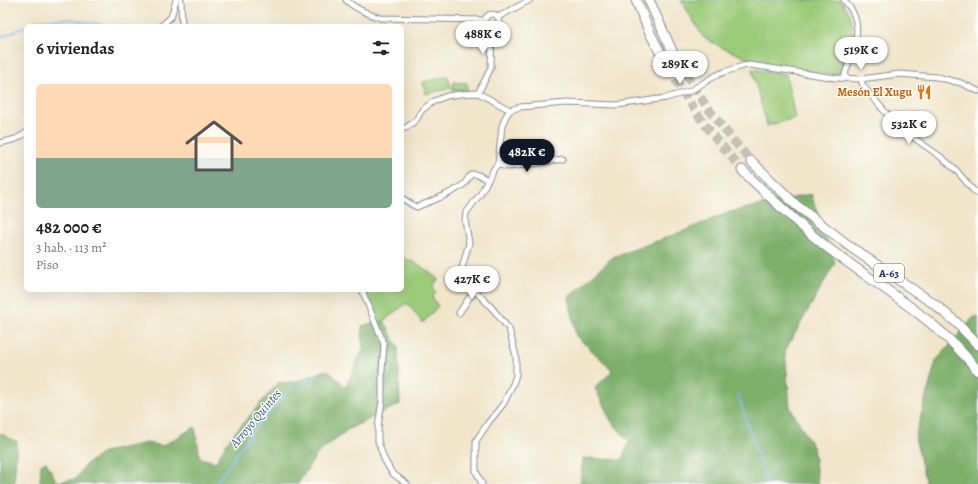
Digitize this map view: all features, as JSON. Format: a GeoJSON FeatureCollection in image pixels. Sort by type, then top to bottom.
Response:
{"type":"FeatureCollection","features":[{"type":"Feature","properties":{"kind":"highway"},"geometry":{"type":"LineString","coordinates":[[635,0],[662,56]]}},
{"type":"Feature","properties":{"kind":"highway"},"geometry":{"type":"LineString","coordinates":[[649,0],[672,51]]}},
{"type":"Feature","properties":{"kind":"highway","name":"A-63"},"geometry":{"type":"LineString","coordinates":[[751,161],[796,206],[852,248],[934,304],[956,322],[978,345]]}},
{"type":"Feature","properties":{"kind":"highway","name":"A-63"},"geometry":{"type":"LineString","coordinates":[[742,170],[792,219],[810,234],[845,261],[909,305],[940,330],[959,349],[978,372]]}},
{"type":"Feature","properties":{"kind":"street"},"geometry":{"type":"LineString","coordinates":[[164,24],[171,18],[176,0]]}},
{"type":"Feature","properties":{"kind":"street"},"geometry":{"type":"LineString","coordinates":[[181,0],[182,24]]}},
{"type":"Feature","properties":{"kind":"street"},"geometry":{"type":"LineString","coordinates":[[346,0],[365,13],[380,18],[484,20]]}},
{"type":"Feature","properties":{"kind":"street"},"geometry":{"type":"LineString","coordinates":[[498,17],[530,0]]}},
{"type":"Feature","properties":{"kind":"street"},"geometry":{"type":"LineString","coordinates":[[844,0],[853,13],[857,28],[857,35],[846,78]]}},
{"type":"Feature","properties":{"kind":"street"},"geometry":{"type":"LineString","coordinates":[[484,20],[486,16],[490,14],[495,14],[498,17]]}},
{"type":"Feature","properties":{"kind":"street"},"geometry":{"type":"LineString","coordinates":[[492,28],[498,23],[498,17]]}},
{"type":"Feature","properties":{"kind":"street"},"geometry":{"type":"LineString","coordinates":[[484,20],[487,26],[492,28]]}},
{"type":"Feature","properties":{"kind":"street"},"geometry":{"type":"LineString","coordinates":[[478,93],[488,76],[491,67],[492,28]]}},
{"type":"Feature","properties":{"kind":"street"},"geometry":{"type":"LineString","coordinates":[[482,484],[476,471],[476,441],[504,403],[513,384],[516,375],[516,356],[509,329],[465,278],[462,268],[469,243],[464,220],[466,213],[481,193],[498,163],[502,126],[510,110],[520,107],[567,103],[617,105],[666,98],[690,91],[714,76],[724,72],[750,65],[836,78],[861,79],[899,74],[937,76],[961,83],[978,91]]}},
{"type":"Feature","properties":{"kind":"street"},"geometry":{"type":"LineString","coordinates":[[861,79],[863,86],[904,131],[941,157],[956,170],[973,190],[978,193]]}},
{"type":"Feature","properties":{"kind":"street"},"geometry":{"type":"LineString","coordinates":[[404,128],[416,120],[422,110],[434,101],[447,96],[478,93],[510,110]]}},
{"type":"Feature","properties":{"kind":"street"},"geometry":{"type":"LineString","coordinates":[[0,143],[16,139],[24,134]]}},
{"type":"Feature","properties":{"kind":"street"},"geometry":{"type":"LineString","coordinates":[[498,163],[508,167],[562,159]]}},
{"type":"Feature","properties":{"kind":"street"},"geometry":{"type":"LineString","coordinates":[[404,199],[417,207],[459,187],[466,182],[472,174],[488,180]]}},
{"type":"Feature","properties":{"kind":"street"},"geometry":{"type":"LineString","coordinates":[[459,313],[468,298],[476,291]]}},
{"type":"Feature","properties":{"kind":"street"},"geometry":{"type":"LineString","coordinates":[[363,292],[384,344],[382,401],[378,427],[378,441],[384,459],[392,473],[407,484]]}},
{"type":"Feature","properties":{"kind":"green space"},"geometry":{"type":"Polygon","coordinates":[[[681,0],[840,0],[849,13],[852,28],[851,43],[841,72],[835,75],[786,67],[752,60],[723,48],[703,37],[681,0]]]}},
{"type":"Feature","properties":{"kind":"green space"},"geometry":{"type":"Polygon","coordinates":[[[752,69],[786,74],[795,118],[767,126],[752,69]]]}},
{"type":"Feature","properties":{"kind":"green space"},"geometry":{"type":"Polygon","coordinates":[[[448,76],[451,88],[426,94],[423,82],[448,76]]]}},
{"type":"Feature","properties":{"kind":"green space"},"geometry":{"type":"Polygon","coordinates":[[[453,82],[467,83],[467,90],[453,90],[453,82]]]}},
{"type":"Feature","properties":{"kind":"green space"},"geometry":{"type":"Polygon","coordinates":[[[811,194],[835,263],[785,351],[790,407],[813,447],[818,484],[580,484],[583,458],[622,460],[629,441],[611,421],[595,388],[612,371],[576,336],[569,297],[613,257],[730,212],[811,194]]]}},
{"type":"Feature","properties":{"kind":"green space"},"geometry":{"type":"Polygon","coordinates":[[[404,258],[417,264],[438,279],[433,287],[436,293],[432,297],[438,306],[423,323],[407,303],[384,321],[378,322],[365,292],[404,292],[404,258]]]}},
{"type":"Feature","properties":{"kind":"green space"},"geometry":{"type":"Polygon","coordinates":[[[974,317],[978,317],[978,484],[926,484],[915,437],[936,361],[974,317]]]}},
{"type":"Feature","properties":{"kind":"green space"},"geometry":{"type":"Polygon","coordinates":[[[384,321],[398,347],[400,404],[347,430],[317,454],[298,484],[40,484],[41,464],[46,462],[57,482],[76,479],[85,465],[104,452],[147,443],[162,446],[195,427],[200,458],[216,462],[227,442],[278,383],[295,382],[327,370],[346,387],[363,349],[362,326],[384,321]]]}},
{"type":"Feature","properties":{"kind":"green space"},"geometry":{"type":"Polygon","coordinates":[[[0,433],[17,442],[14,484],[0,484],[0,433]]]}},
{"type":"Feature","properties":{"kind":"waterway"},"geometry":{"type":"LineString","coordinates":[[30,24],[39,20],[69,19],[98,24]]}},
{"type":"Feature","properties":{"kind":"waterway"},"geometry":{"type":"LineString","coordinates":[[0,37],[24,27]]}},
{"type":"Feature","properties":{"kind":"waterway","name":"Arroyo Quintes"},"geometry":{"type":"LineString","coordinates":[[215,484],[250,434],[286,394],[299,384],[320,375]]}},
{"type":"Feature","properties":{"kind":"waterway"},"geometry":{"type":"LineString","coordinates":[[738,395],[767,484]]}},
{"type":"Feature","properties":{"kind":"tunnel"},"geometry":{"type":"LineString","coordinates":[[672,51],[710,111],[751,161]]}},
{"type":"Feature","properties":{"kind":"tunnel"},"geometry":{"type":"LineString","coordinates":[[662,56],[680,88],[696,111],[716,139],[742,170]]}},
{"type":"Feature","properties":{"kind":"place","name":"Mesón El Xugu"},"geometry":{"type":"Point","coordinates":[924,92]}}]}
